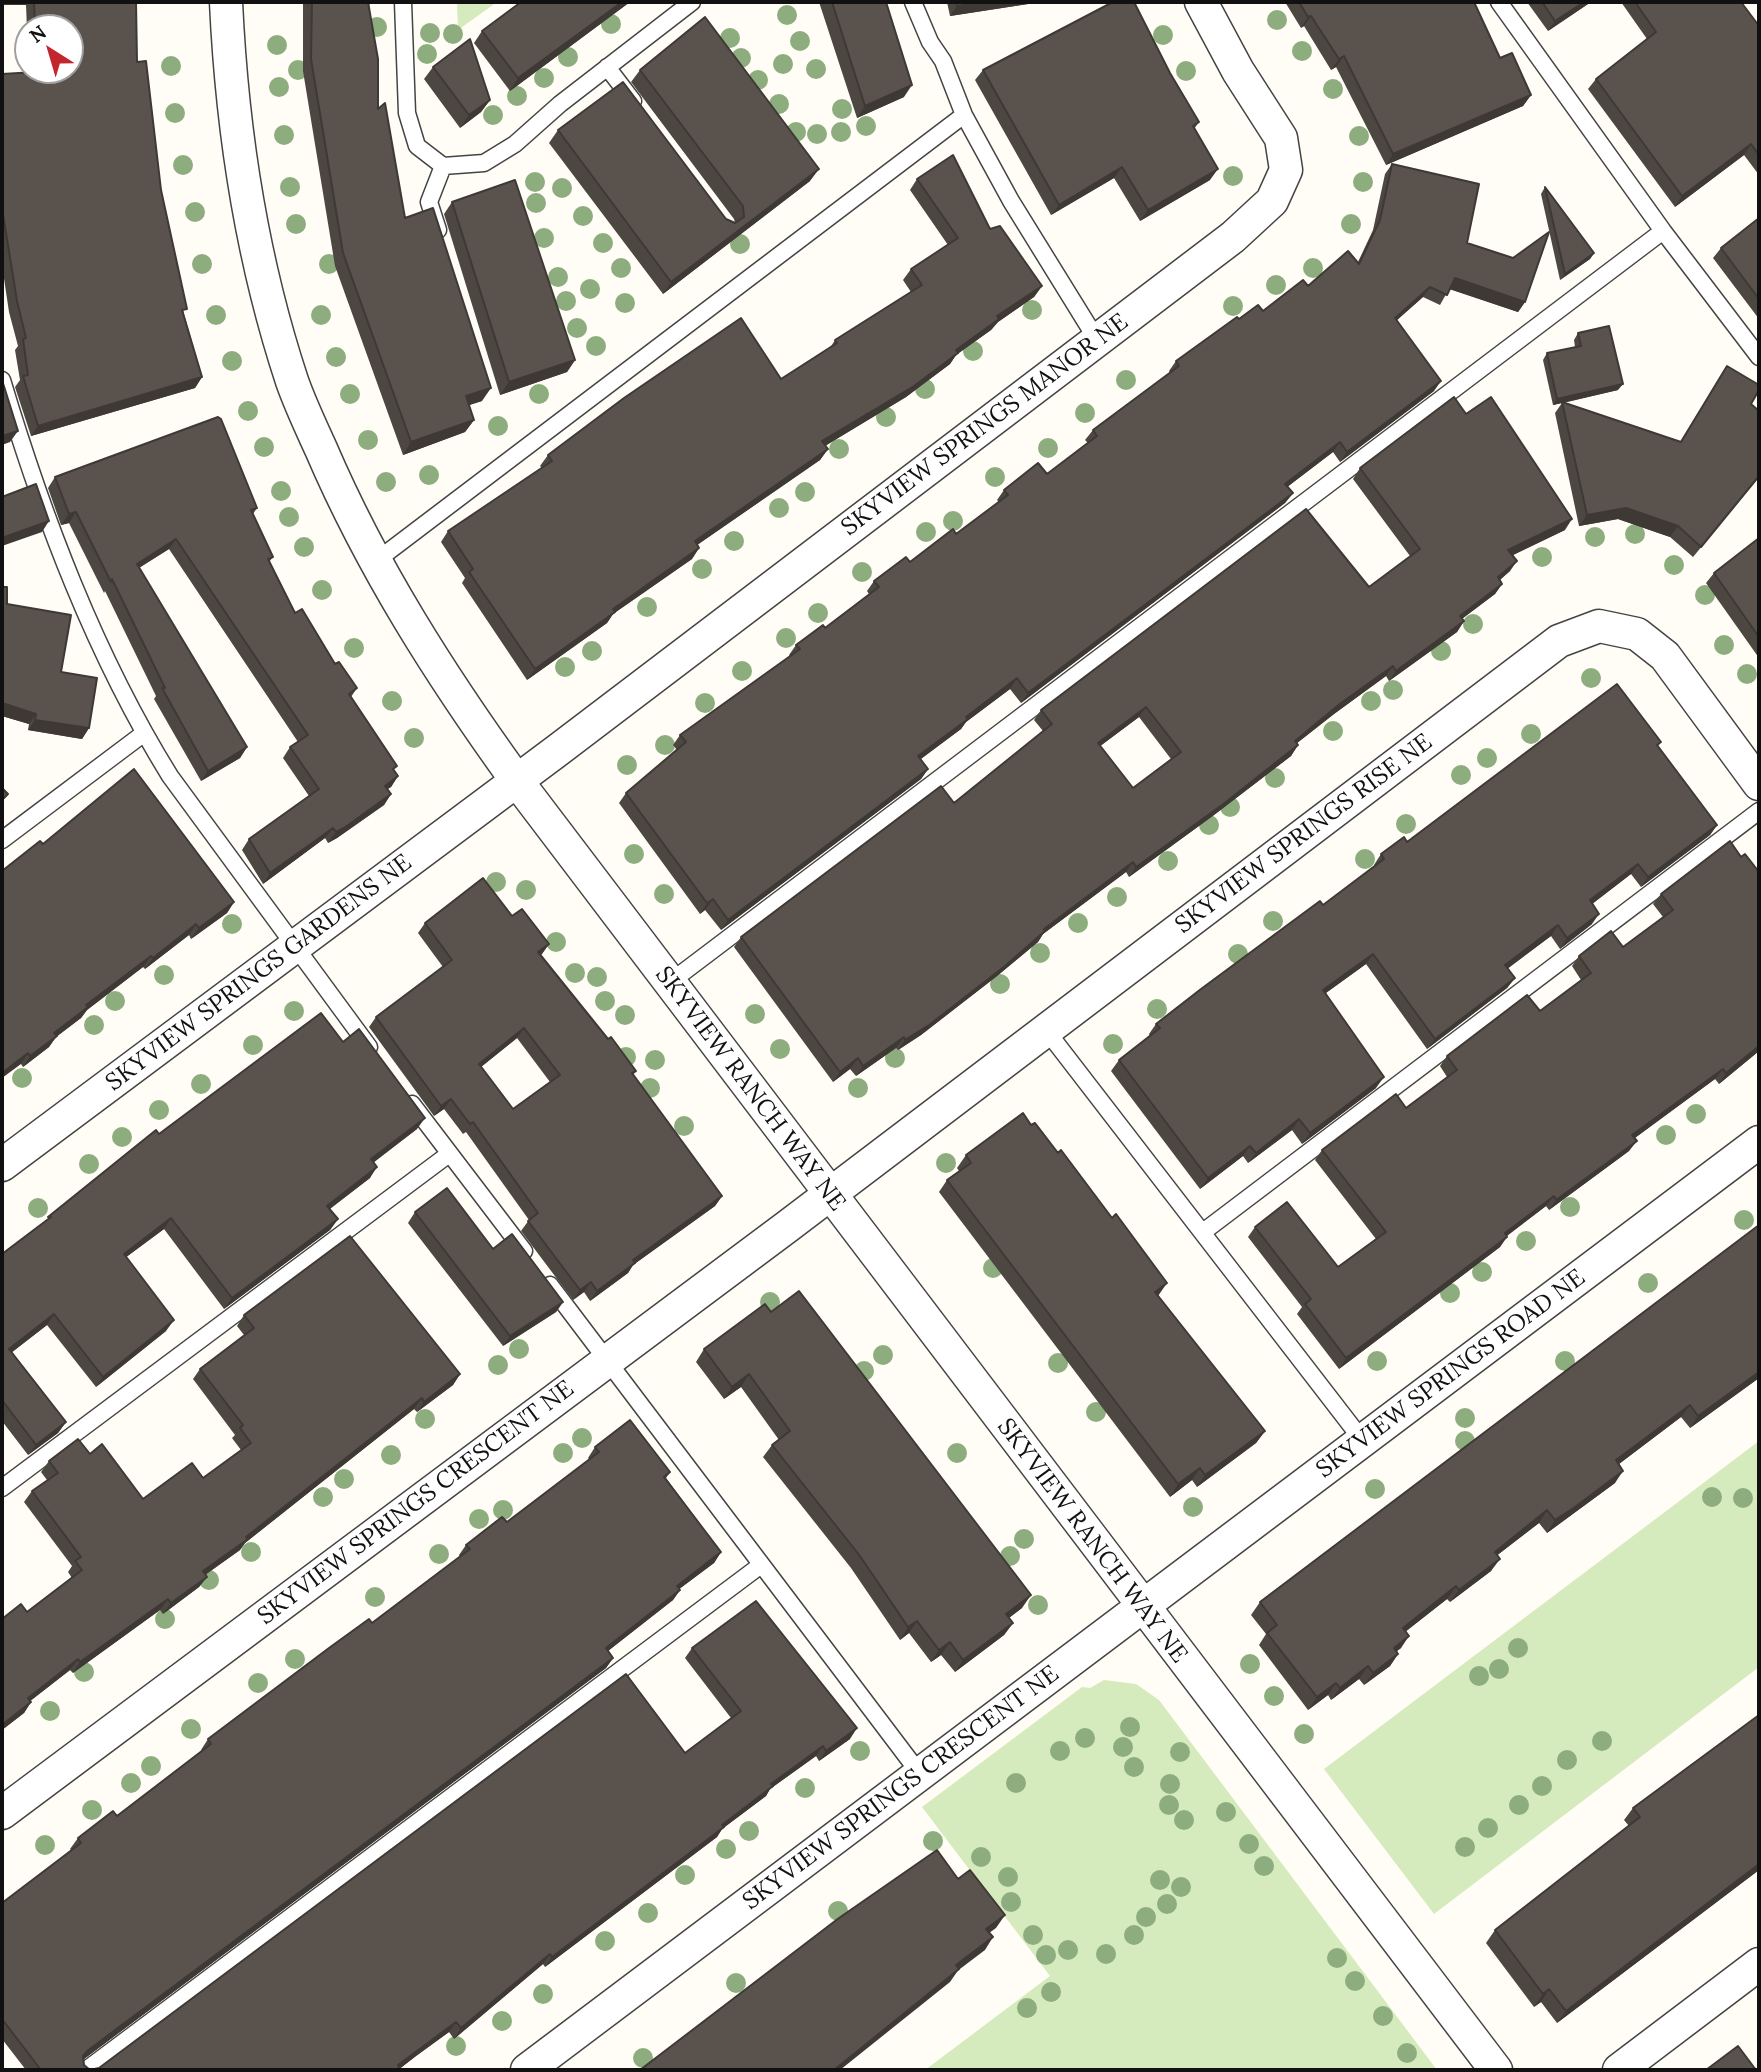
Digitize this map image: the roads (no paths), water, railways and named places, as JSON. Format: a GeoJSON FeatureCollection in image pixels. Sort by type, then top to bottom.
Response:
{"type":"FeatureCollection","features":[{"type":"Feature","properties":{"kind":"street","name":"SKYVIEW RANCH WAY NE"},"geometry":{"type":"LineString","coordinates":[[226,2],[229,70],[240,174],[263,278],[293,383],[335,481],[420,640],[517,781],[668,983],[1496,2070]]}},
{"type":"Feature","properties":{"kind":"street","name":"SKYVIEW SPRINGS MANOR NE"},"geometry":{"type":"LineString","coordinates":[[517,781],[1233,237],[1272,201],[1286,170],[1281,138],[1238,71],[1200,2]]}},
{"type":"Feature","properties":{"kind":"street","name":"SKYVIEW SPRINGS RISE NE"},"geometry":{"type":"LineString","coordinates":[[831,1194],[1559,641],[1598,626],[1637,634],[1665,656],[1759,784]]}},
{"type":"Feature","properties":{"kind":"street","name":"SKYVIEW SPRINGS GARDENS NE"},"geometry":{"type":"LineString","coordinates":[[2,1165],[517,781]]}},
{"type":"Feature","properties":{"kind":"street","name":"SKYVIEW SPRINGS ROAD NE"},"geometry":{"type":"LineString","coordinates":[[1142,1607],[1759,1142]]}},
{"type":"Feature","properties":{"kind":"street","name":"SKYVIEW SPRINGS CRESCENT NE"},"geometry":{"type":"LineString","coordinates":[[2,1813],[831,1194]]}},
{"type":"Feature","properties":{"kind":"street","name":"SKYVIEW SPRINGS CRESCENT NE"},"geometry":{"type":"LineString","coordinates":[[527,2070],[1142,1607]]}},
{"type":"Feature","properties":{"kind":"street"},"geometry":{"type":"LineString","coordinates":[[1619,2070],[1759,1964]]}},
{"type":"Feature","properties":{"kind":"lane"},"geometry":{"type":"LineString","coordinates":[[403,2],[407,113],[417,146],[443,166],[484,163],[515,144],[607,66],[692,2]]}},
{"type":"Feature","properties":{"kind":"lane"},"geometry":{"type":"LineString","coordinates":[[913,2],[930,42],[943,61],[964,115],[1011,201],[1097,340]]}},
{"type":"Feature","properties":{"kind":"lane"},"geometry":{"type":"LineString","coordinates":[[1499,2],[1663,231],[1759,357]]}},
{"type":"Feature","properties":{"kind":"lane"},"geometry":{"type":"LineString","coordinates":[[607,66],[647,119]]}},
{"type":"Feature","properties":{"kind":"lane"},"geometry":{"type":"LineString","coordinates":[[376,561],[964,115]]}},
{"type":"Feature","properties":{"kind":"lane"},"geometry":{"type":"LineString","coordinates":[[441,241],[429,202],[443,166]]}},
{"type":"Feature","properties":{"kind":"lane"},"geometry":{"type":"LineString","coordinates":[[668,983],[1663,231]]}},
{"type":"Feature","properties":{"kind":"lane"},"geometry":{"type":"LineString","coordinates":[[2,380],[27,465],[69,573],[143,734],[170,776],[376,1055]]}},
{"type":"Feature","properties":{"kind":"lane"},"geometry":{"type":"LineString","coordinates":[[2,840],[143,734]]}},
{"type":"Feature","properties":{"kind":"lane"},"geometry":{"type":"LineString","coordinates":[[1203,1232],[1759,811]]}},
{"type":"Feature","properties":{"kind":"lane"},"geometry":{"type":"LineString","coordinates":[[1046,1030],[1363,1441]]}},
{"type":"Feature","properties":{"kind":"lane"},"geometry":{"type":"LineString","coordinates":[[400,1088],[920,1774]]}},
{"type":"Feature","properties":{"kind":"lane"},"geometry":{"type":"LineString","coordinates":[[2,1488],[449,1154]]}},
{"type":"Feature","properties":{"kind":"lane"},"geometry":{"type":"LineString","coordinates":[[86,2070],[761,1565]]}}]}
